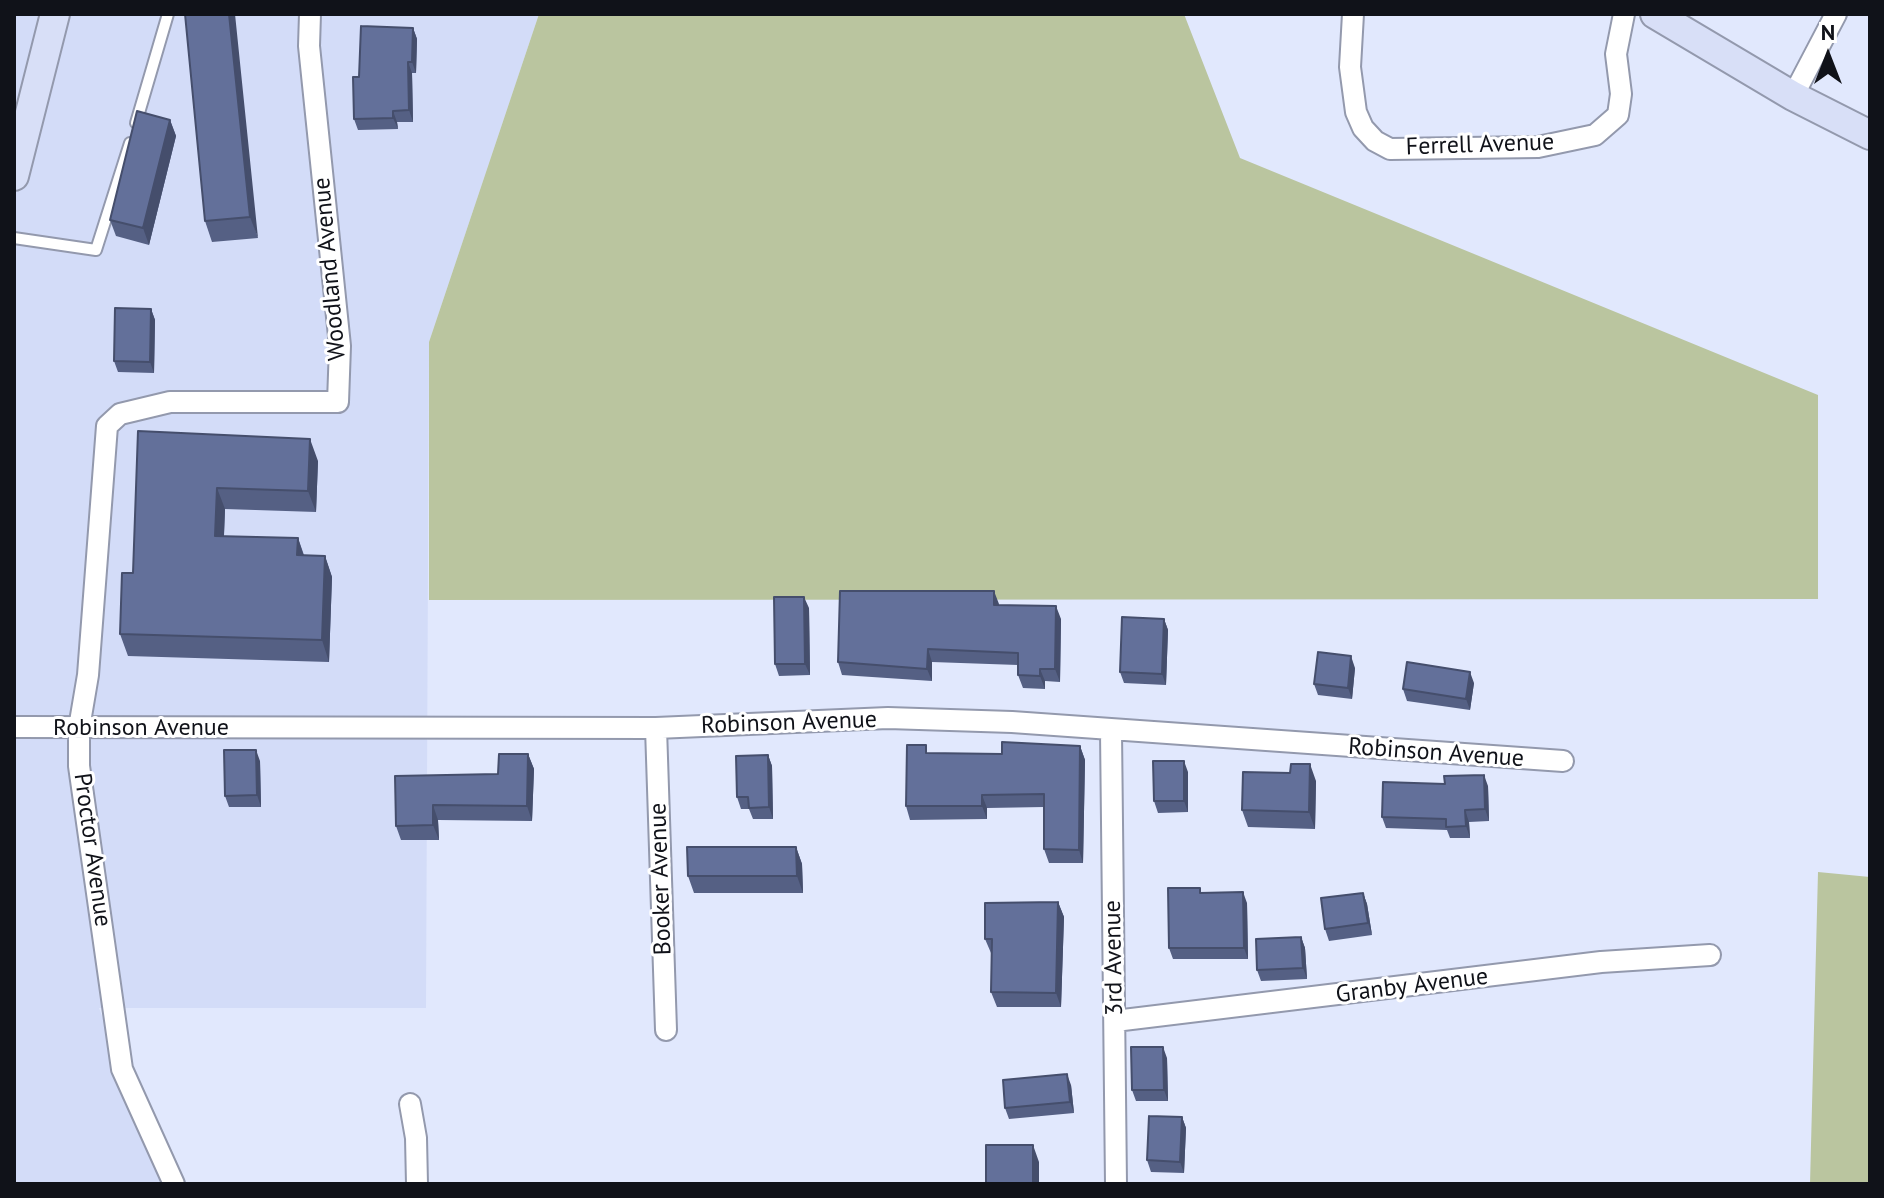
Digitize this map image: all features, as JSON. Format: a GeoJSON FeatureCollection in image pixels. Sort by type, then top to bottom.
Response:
{"type":"FeatureCollection","features":[{"type":"Feature","properties":{"kind":"main road"},"geometry":{"type":"LineString","coordinates":[[14,176],[55,14]]}},
{"type":"Feature","properties":{"kind":"main road"},"geometry":{"type":"LineString","coordinates":[[1655,14],[1793,96],[1870,135]]}},
{"type":"Feature","properties":{"kind":"street","name":"Woodland Avenue"},"geometry":{"type":"LineString","coordinates":[[120,414],[170,402],[338,402],[340,346],[309,46],[310,14]]}},
{"type":"Feature","properties":{"kind":"street","name":"Ferrell Avenue"},"geometry":{"type":"LineString","coordinates":[[1353,14],[1351,88],[1363,128],[1375,141],[1390,149],[1538,147],[1595,135],[1618,115],[1621,94],[1616,54],[1618,30],[1624,14]]}},
{"type":"Feature","properties":{"kind":"street"},"geometry":{"type":"LineString","coordinates":[[1793,96],[1836,14]]}},
{"type":"Feature","properties":{"kind":"street","name":"Proctor Avenue"},"geometry":{"type":"LineString","coordinates":[[120,414],[107,426],[88,675],[79,728],[79,766],[122,1069],[174,1184]]}},
{"type":"Feature","properties":{"kind":"street","name":"Robinson Avenue"},"geometry":{"type":"LineString","coordinates":[[14,727],[656,728],[888,718],[1012,722],[1111,732],[1563,761]]}},
{"type":"Feature","properties":{"kind":"street","name":"Booker Avenue"},"geometry":{"type":"LineString","coordinates":[[656,728],[666,1030]]}},
{"type":"Feature","properties":{"kind":"street","name":"3rd Avenue"},"geometry":{"type":"LineString","coordinates":[[1111,732],[1116,1184]]}},
{"type":"Feature","properties":{"kind":"street","name":"Granby Avenue"},"geometry":{"type":"LineString","coordinates":[[1115,1021],[1601,962],[1710,955]]}},
{"type":"Feature","properties":{"kind":"street"},"geometry":{"type":"LineString","coordinates":[[410,1104],[417,1184]]}},
{"type":"Feature","properties":{"kind":"lane"},"geometry":{"type":"LineString","coordinates":[[14,238],[96,250],[168,14]]}},
{"type":"Feature","properties":{"kind":"shaded area"},"geometry":{"type":"Polygon","coordinates":[[[14,14],[539,14],[429,342],[426,1008],[99,1008],[166,1184],[14,1184],[14,14]]]}},
{"type":"Feature","properties":{"kind":"green space"},"geometry":{"type":"Polygon","coordinates":[[[539,14],[1184,14],[1240,158],[1818,395],[1818,599],[429,600],[429,342],[539,14]]]}},
{"type":"Feature","properties":{"kind":"green space"},"geometry":{"type":"Polygon","coordinates":[[[1818,872],[1870,877],[1870,1184],[1810,1184],[1818,872]]]}},
{"type":"Feature","properties":{"kind":"building"},"geometry":{"type":"Polygon","coordinates":[[[185,14],[229,14],[250,217],[205,221],[185,14]]]}},
{"type":"Feature","properties":{"kind":"building"},"geometry":{"type":"Polygon","coordinates":[[[361,26],[413,28],[412,62],[408,62],[409,110],[393,111],[393,118],[354,119],[353,77],[359,77],[361,26]]]}},
{"type":"Feature","properties":{"kind":"building"},"geometry":{"type":"Polygon","coordinates":[[[137,111],[170,120],[143,228],[110,220],[137,111]]]}},
{"type":"Feature","properties":{"kind":"building"},"geometry":{"type":"Polygon","coordinates":[[[115,308],[151,309],[150,362],[114,361],[115,308]]]}},
{"type":"Feature","properties":{"kind":"building"},"geometry":{"type":"Polygon","coordinates":[[[138,431],[310,439],[308,491],[217,488],[215,536],[298,538],[297,555],[325,556],[322,640],[120,634],[122,573],[133,573],[138,431]]]}},
{"type":"Feature","properties":{"kind":"building"},"geometry":{"type":"Polygon","coordinates":[[[840,591],[994,591],[994,605],[1056,606],[1055,669],[1040,669],[1040,676],[1018,675],[1018,653],[928,649],[927,669],[838,662],[840,591]]]}},
{"type":"Feature","properties":{"kind":"building"},"geometry":{"type":"Polygon","coordinates":[[[774,597],[804,597],[805,664],[775,664],[774,597]]]}},
{"type":"Feature","properties":{"kind":"building"},"geometry":{"type":"Polygon","coordinates":[[[1122,617],[1164,619],[1162,674],[1120,672],[1122,617]]]}},
{"type":"Feature","properties":{"kind":"building"},"geometry":{"type":"Polygon","coordinates":[[[1318,652],[1351,656],[1348,688],[1314,684],[1318,652]]]}},
{"type":"Feature","properties":{"kind":"building"},"geometry":{"type":"Polygon","coordinates":[[[1407,662],[1470,672],[1466,699],[1403,689],[1407,662]]]}},
{"type":"Feature","properties":{"kind":"building"},"geometry":{"type":"Polygon","coordinates":[[[1002,742],[1080,746],[1079,850],[1044,849],[1044,794],[982,795],[982,806],[906,806],[907,745],[926,745],[926,753],[1002,754],[1002,742]]]}},
{"type":"Feature","properties":{"kind":"building"},"geometry":{"type":"Polygon","coordinates":[[[224,750],[256,750],[257,795],[225,796],[224,750]]]}},
{"type":"Feature","properties":{"kind":"building"},"geometry":{"type":"Polygon","coordinates":[[[499,754],[528,754],[527,806],[433,805],[433,825],[396,826],[395,776],[498,774],[499,754]]]}},
{"type":"Feature","properties":{"kind":"building"},"geometry":{"type":"Polygon","coordinates":[[[768,755],[769,807],[749,808],[748,797],[737,797],[736,756],[768,755]]]}},
{"type":"Feature","properties":{"kind":"building"},"geometry":{"type":"Polygon","coordinates":[[[1153,761],[1184,761],[1184,801],[1154,801],[1153,761]]]}},
{"type":"Feature","properties":{"kind":"building"},"geometry":{"type":"Polygon","coordinates":[[[1291,764],[1310,764],[1309,812],[1242,810],[1243,772],[1290,773],[1291,764]]]}},
{"type":"Feature","properties":{"kind":"building"},"geometry":{"type":"Polygon","coordinates":[[[1484,775],[1485,809],[1465,810],[1466,826],[1446,827],[1446,819],[1382,817],[1383,782],[1445,784],[1444,776],[1484,775]]]}},
{"type":"Feature","properties":{"kind":"building"},"geometry":{"type":"Polygon","coordinates":[[[687,847],[796,847],[797,876],[688,876],[687,847]]]}},
{"type":"Feature","properties":{"kind":"building"},"geometry":{"type":"Polygon","coordinates":[[[1168,888],[1200,888],[1200,893],[1243,892],[1244,948],[1169,948],[1168,888]]]}},
{"type":"Feature","properties":{"kind":"building"},"geometry":{"type":"Polygon","coordinates":[[[1363,893],[1368,923],[1325,929],[1321,898],[1363,893]]]}},
{"type":"Feature","properties":{"kind":"building"},"geometry":{"type":"Polygon","coordinates":[[[1058,902],[1056,993],[991,992],[992,939],[985,939],[985,903],[1058,902]]]}},
{"type":"Feature","properties":{"kind":"building"},"geometry":{"type":"Polygon","coordinates":[[[1301,937],[1303,968],[1257,970],[1256,939],[1301,937]]]}},
{"type":"Feature","properties":{"kind":"building"},"geometry":{"type":"Polygon","coordinates":[[[1131,1047],[1163,1047],[1164,1090],[1132,1090],[1131,1047]]]}},
{"type":"Feature","properties":{"kind":"building"},"geometry":{"type":"Polygon","coordinates":[[[1067,1074],[1070,1102],[1005,1108],[1003,1080],[1067,1074]]]}},
{"type":"Feature","properties":{"kind":"building"},"geometry":{"type":"Polygon","coordinates":[[[1149,1116],[1182,1117],[1180,1162],[1147,1160],[1149,1116]]]}},
{"type":"Feature","properties":{"kind":"building"},"geometry":{"type":"Polygon","coordinates":[[[986,1145],[1033,1145],[1033,1184],[986,1184],[986,1145]]]}}]}
